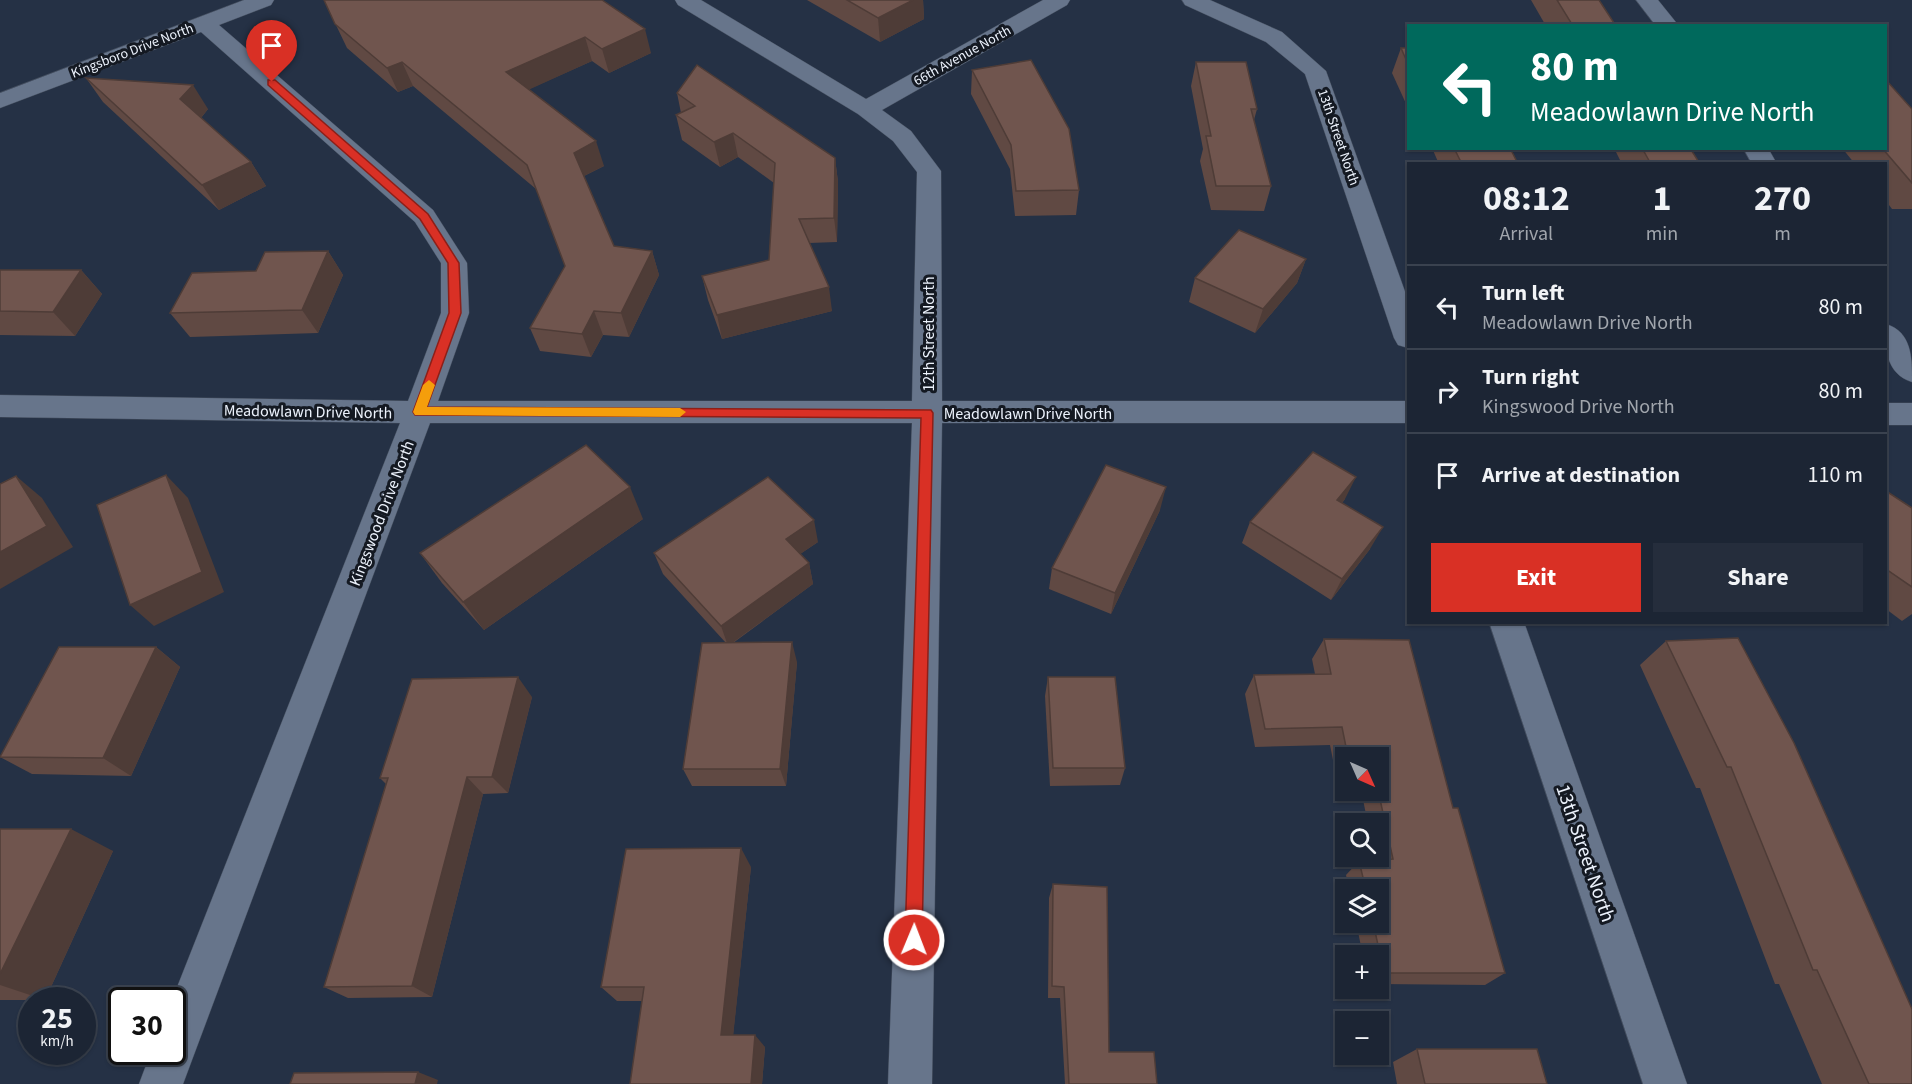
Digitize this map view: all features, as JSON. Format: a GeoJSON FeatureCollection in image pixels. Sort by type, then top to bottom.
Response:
{"type":"FeatureCollection","features":[{"type":"Feature","properties":{"kind":"street","name":"Kingsboro Drive North"},"geometry":{"type":"LineString","coordinates":[[0,101],[263,0]]}},
{"type":"Feature","properties":{"kind":"street","name":"12th Street North"},"geometry":{"type":"LineString","coordinates":[[686,0],[866,109],[902,136],[929,171],[927,413],[910,1084]]}},
{"type":"Feature","properties":{"kind":"street","name":"66th Avenue North"},"geometry":{"type":"LineString","coordinates":[[866,109],[1059,0]]}},
{"type":"Feature","properties":{"kind":"street","name":"13th Street North"},"geometry":{"type":"LineString","coordinates":[[1193,0],[1274,37],[1315,71],[1407,335]]}},
{"type":"Feature","properties":{"kind":"street"},"geometry":{"type":"LineString","coordinates":[[1647,0],[1666,24]]}},
{"type":"Feature","properties":{"kind":"street","name":"Kingswood Drive North"},"geometry":{"type":"LineString","coordinates":[[161,1084],[420,412],[455,313],[454,263],[424,216],[204,23]]}},
{"type":"Feature","properties":{"kind":"street"},"geometry":{"type":"LineString","coordinates":[[1887,335],[1912,371]]}},
{"type":"Feature","properties":{"kind":"street","name":"Meadowlawn Drive North"},"geometry":{"type":"LineString","coordinates":[[0,406],[420,412],[1407,412]]}},
{"type":"Feature","properties":{"kind":"street"},"geometry":{"type":"LineString","coordinates":[[1887,414],[1912,414]]}},
{"type":"Feature","properties":{"kind":"street","name":"13th Street North"},"geometry":{"type":"LineString","coordinates":[[1507,624],[1665,1084]]}},
{"type":"Feature","properties":{"kind":"building"},"geometry":{"type":"Polygon","coordinates":[[[324,0],[602,0],[645,29],[602,49],[585,37],[506,72],[596,141],[574,153],[614,246],[652,251],[621,313],[594,311],[582,334],[530,328],[565,266],[527,165],[402,62],[387,68],[335,24],[324,0]]]}},
{"type":"Feature","properties":{"kind":"building"},"geometry":{"type":"Polygon","coordinates":[[[847,0],[913,0],[878,18],[847,0]]]}},
{"type":"Feature","properties":{"kind":"building"},"geometry":{"type":"Polygon","coordinates":[[[1557,0],[1599,0],[1615,24],[1572,24],[1557,0]]]}},
{"type":"Feature","properties":{"kind":"building"},"geometry":{"type":"Polygon","coordinates":[[[1401,48],[1407,48],[1407,62],[1401,48]]]}},
{"type":"Feature","properties":{"kind":"building"},"geometry":{"type":"Polygon","coordinates":[[[1031,60],[1069,129],[1079,190],[1016,191],[1011,145],[972,70],[1031,60]]]}},
{"type":"Feature","properties":{"kind":"building"},"geometry":{"type":"Polygon","coordinates":[[[1196,62],[1246,62],[1257,109],[1251,109],[1271,186],[1216,186],[1206,136],[1211,136],[1196,62]]]}},
{"type":"Feature","properties":{"kind":"building"},"geometry":{"type":"Polygon","coordinates":[[[697,65],[835,158],[834,218],[799,219],[829,287],[717,315],[702,276],[769,260],[775,163],[733,133],[714,142],[676,115],[695,106],[677,93],[697,65]]]}},
{"type":"Feature","properties":{"kind":"building"},"geometry":{"type":"Polygon","coordinates":[[[86,78],[193,85],[180,99],[251,162],[202,185],[86,78]]]}},
{"type":"Feature","properties":{"kind":"building"},"geometry":{"type":"Polygon","coordinates":[[[1887,81],[1912,109],[1912,183],[1884,150],[1887,150],[1887,81]]]}},
{"type":"Feature","properties":{"kind":"building"},"geometry":{"type":"Polygon","coordinates":[[[1455,150],[1511,150],[1517,162],[1461,162],[1455,150]]]}},
{"type":"Feature","properties":{"kind":"building"},"geometry":{"type":"Polygon","coordinates":[[[1643,150],[1691,150],[1699,162],[1650,162],[1643,150]]]}},
{"type":"Feature","properties":{"kind":"building"},"geometry":{"type":"Polygon","coordinates":[[[1239,230],[1306,259],[1263,309],[1195,278],[1239,230]]]}},
{"type":"Feature","properties":{"kind":"building"},"geometry":{"type":"Polygon","coordinates":[[[328,251],[302,310],[170,313],[192,273],[256,271],[265,252],[328,251]]]}},
{"type":"Feature","properties":{"kind":"building"},"geometry":{"type":"Polygon","coordinates":[[[0,270],[81,270],[53,312],[0,311],[0,270]]]}},
{"type":"Feature","properties":{"kind":"building"},"geometry":{"type":"Polygon","coordinates":[[[586,445],[630,487],[463,602],[420,553],[586,445]]]}},
{"type":"Feature","properties":{"kind":"building"},"geometry":{"type":"Polygon","coordinates":[[[1313,452],[1356,477],[1337,500],[1383,527],[1342,579],[1250,522],[1313,452]]]}},
{"type":"Feature","properties":{"kind":"building"},"geometry":{"type":"Polygon","coordinates":[[[1106,465],[1166,487],[1115,593],[1052,568],[1106,465]]]}},
{"type":"Feature","properties":{"kind":"building"},"geometry":{"type":"Polygon","coordinates":[[[166,475],[202,572],[130,605],[97,505],[166,475]]]}},
{"type":"Feature","properties":{"kind":"building"},"geometry":{"type":"Polygon","coordinates":[[[16,476],[47,526],[0,552],[0,484],[16,476]]]}},
{"type":"Feature","properties":{"kind":"building"},"geometry":{"type":"Polygon","coordinates":[[[768,477],[814,520],[786,539],[809,563],[721,626],[654,553],[768,477]]]}},
{"type":"Feature","properties":{"kind":"building"},"geometry":{"type":"Polygon","coordinates":[[[1887,492],[1912,508],[1912,587],[1887,570],[1887,492]]]}},
{"type":"Feature","properties":{"kind":"building"},"geometry":{"type":"Polygon","coordinates":[[[1738,638],[1794,743],[1912,1009],[1912,1084],[1869,1084],[1817,970],[1813,970],[1731,767],[1727,767],[1666,641],[1738,638]]]}},
{"type":"Feature","properties":{"kind":"building"},"geometry":{"type":"Polygon","coordinates":[[[1324,639],[1409,640],[1453,808],[1458,808],[1505,973],[1389,973],[1389,945],[1378,945],[1375,933],[1389,933],[1389,879],[1363,879],[1360,867],[1389,867],[1389,859],[1393,859],[1389,841],[1389,813],[1383,813],[1380,801],[1389,801],[1389,747],[1346,747],[1342,727],[1265,729],[1254,675],[1331,674],[1324,639]]]}},
{"type":"Feature","properties":{"kind":"building"},"geometry":{"type":"Polygon","coordinates":[[[792,642],[780,769],[683,769],[702,643],[792,642]]]}},
{"type":"Feature","properties":{"kind":"building"},"geometry":{"type":"Polygon","coordinates":[[[59,647],[156,647],[103,758],[0,757],[59,647]]]}},
{"type":"Feature","properties":{"kind":"building"},"geometry":{"type":"Polygon","coordinates":[[[518,677],[492,777],[467,777],[412,986],[324,987],[388,778],[380,778],[412,679],[518,677]]]}},
{"type":"Feature","properties":{"kind":"building"},"geometry":{"type":"Polygon","coordinates":[[[1048,677],[1115,677],[1125,768],[1053,768],[1048,677]]]}},
{"type":"Feature","properties":{"kind":"building"},"geometry":{"type":"Polygon","coordinates":[[[0,829],[71,829],[0,974],[0,829]]]}},
{"type":"Feature","properties":{"kind":"building"},"geometry":{"type":"Polygon","coordinates":[[[741,848],[721,1035],[755,1035],[751,1084],[630,1084],[644,987],[601,987],[626,849],[741,848]]]}},
{"type":"Feature","properties":{"kind":"building"},"geometry":{"type":"Polygon","coordinates":[[[1053,884],[1107,887],[1109,1052],[1154,1052],[1157,1084],[1069,1084],[1064,987],[1052,986],[1053,884]]]}},
{"type":"Feature","properties":{"kind":"building"},"geometry":{"type":"Polygon","coordinates":[[[1417,1049],[1537,1049],[1547,1084],[1425,1084],[1417,1049]]]}},
{"type":"Feature","properties":{"kind":"building"},"geometry":{"type":"Polygon","coordinates":[[[418,1072],[415,1084],[290,1084],[294,1073],[418,1072]]]}},
{"type":"Feature","properties":{"kind":"slow traffic"},"geometry":{"type":"LineString","coordinates":[[429,385],[420,412],[680,412]]}},
{"type":"Feature","properties":{"kind":"route"},"geometry":{"type":"LineString","coordinates":[[272,82],[424,216],[454,263],[455,313],[420,412],[927,413],[914,940]]}}]}
